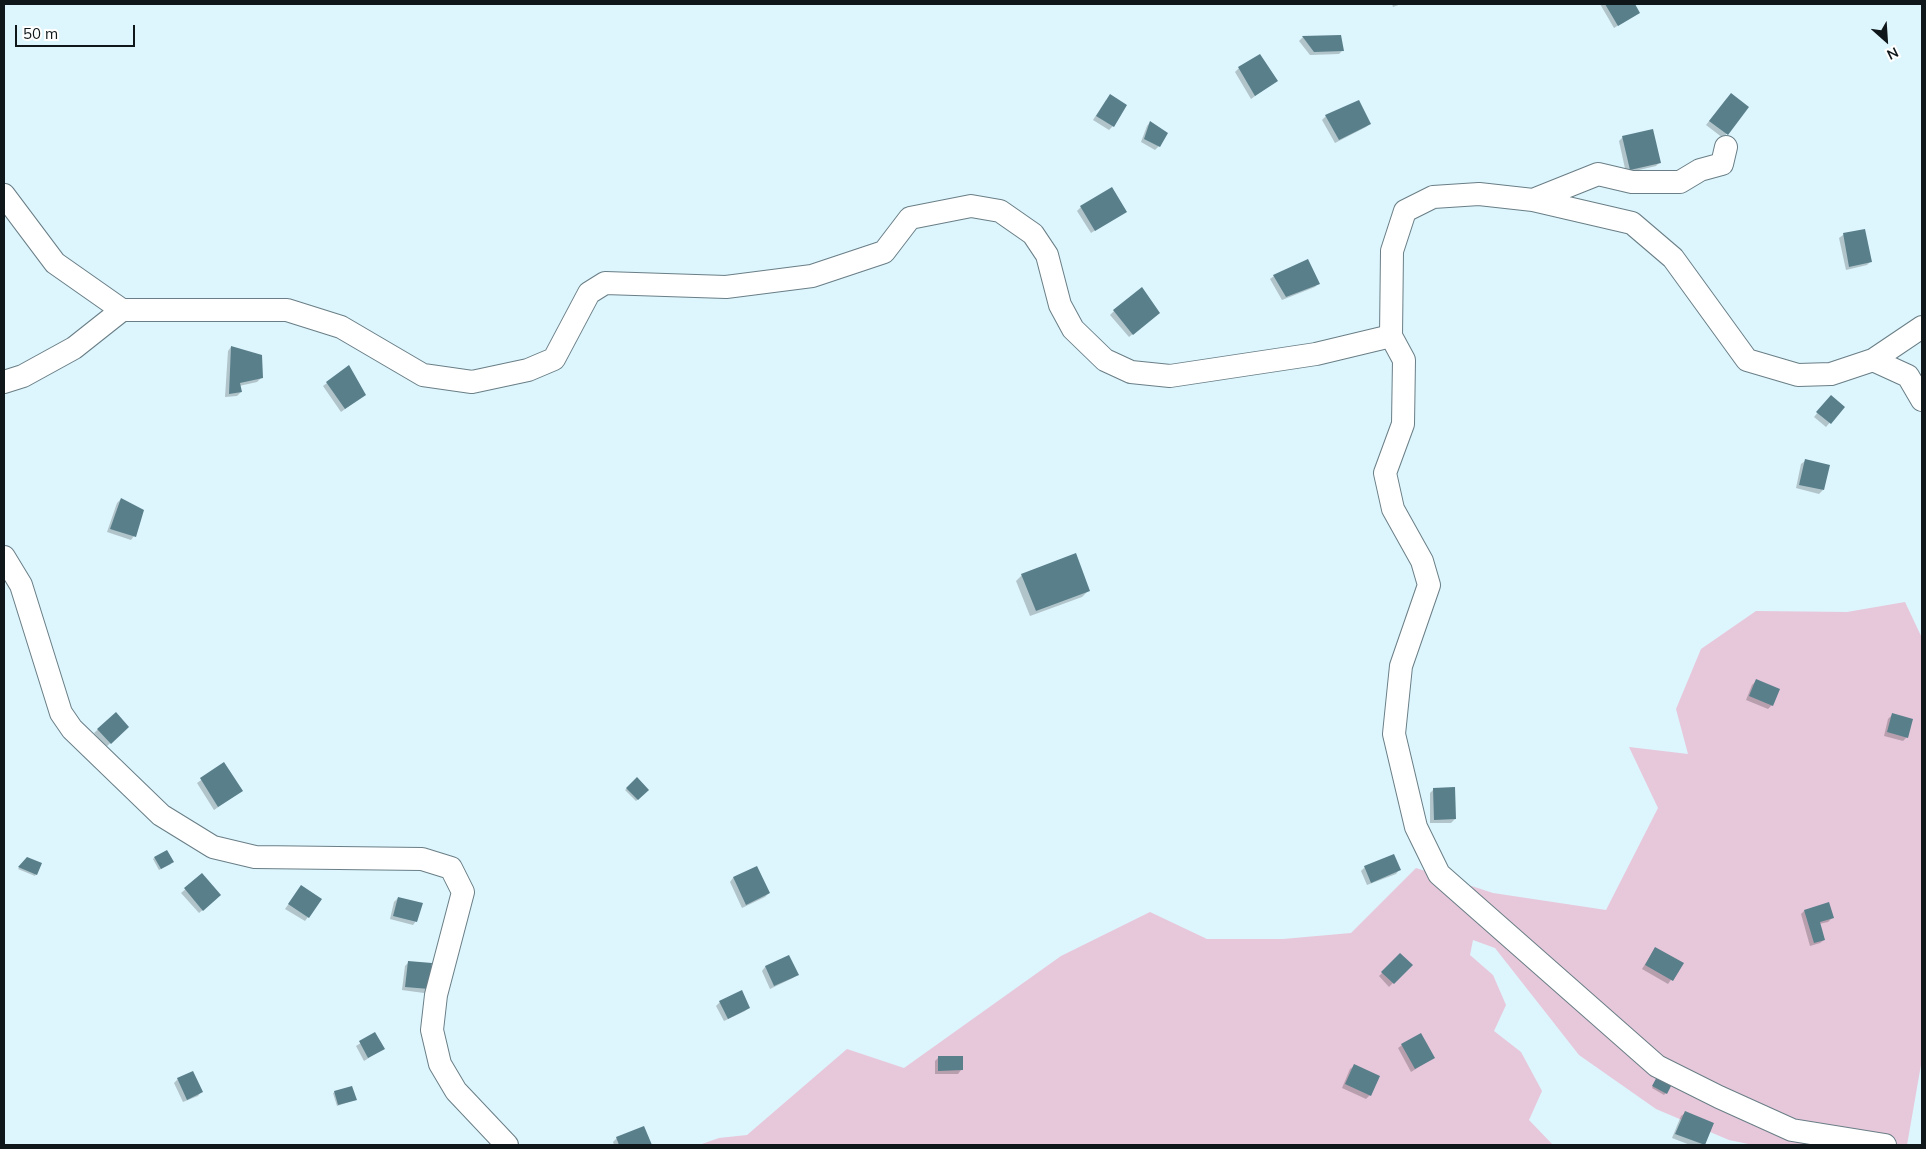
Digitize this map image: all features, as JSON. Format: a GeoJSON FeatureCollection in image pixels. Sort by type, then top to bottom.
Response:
{"type":"FeatureCollection","features":[{"type":"Feature","properties":{"kind":"street"},"geometry":{"type":"LineString","coordinates":[[1533,200],[1598,174],[1632,182],[1680,182],[1700,170],[1722,164],[1726,147]]}},
{"type":"Feature","properties":{"kind":"street"},"geometry":{"type":"LineString","coordinates":[[1885,1145],[1792,1130],[1657,1066],[1438,874],[1416,827],[1394,734],[1401,666],[1429,585],[1422,560],[1393,509],[1385,473],[1403,424],[1404,360],[1391,336],[1392,251],[1405,211],[1434,197],[1479,194],[1533,200],[1632,223],[1673,258],[1746,360],[1798,375],[1830,374],[1873,360],[1922,327]]}},
{"type":"Feature","properties":{"kind":"street"},"geometry":{"type":"LineString","coordinates":[[4,195],[55,263],[122,310],[287,310],[341,327],[423,375],[472,382],[528,370],[554,359],[589,293],[605,283],[726,287],[812,276],[884,252],[910,218],[971,206],[1000,211],[1033,234],[1047,255],[1060,305],[1073,329],[1105,360],[1131,372],[1170,376],[1180,375],[1316,354],[1391,336]]}},
{"type":"Feature","properties":{"kind":"street"},"geometry":{"type":"LineString","coordinates":[[4,382],[23,376],[74,348],[122,310]]}},
{"type":"Feature","properties":{"kind":"street"},"geometry":{"type":"LineString","coordinates":[[1873,360],[1908,376],[1922,400]]}},
{"type":"Feature","properties":{"kind":"street"},"geometry":{"type":"LineString","coordinates":[[4,557],[21,585],[61,713],[72,729],[161,815],[213,847],[255,857],[422,859],[451,868],[463,892],[436,995],[432,1030],[440,1064],[456,1091],[507,1145]]}},
{"type":"Feature","properties":{"kind":"shaded area"},"geometry":{"type":"Polygon","coordinates":[[[1905,602],[1922,638],[1922,1059],[1907,1145],[1753,1145],[1729,1140],[1656,1109],[1579,1055],[1495,948],[1473,940],[1470,955],[1493,975],[1506,1005],[1494,1031],[1521,1052],[1542,1091],[1529,1120],[1553,1145],[699,1145],[719,1138],[747,1135],[847,1049],[904,1068],[1061,956],[1150,912],[1207,939],[1283,939],[1351,933],[1416,868],[1493,893],[1606,910],[1658,808],[1629,747],[1688,754],[1676,709],[1701,649],[1756,611],[1847,612],[1905,602]]]}},
{"type":"Feature","properties":{"kind":"building"},"geometry":{"type":"Polygon","coordinates":[[[1605,4],[1635,4],[1640,13],[1618,26],[1605,4]]]}},
{"type":"Feature","properties":{"kind":"building"},"geometry":{"type":"Polygon","coordinates":[[[1341,35],[1344,51],[1314,52],[1302,36],[1341,35]]]}},
{"type":"Feature","properties":{"kind":"building"},"geometry":{"type":"Polygon","coordinates":[[[1260,54],[1278,81],[1255,96],[1238,67],[1260,54]]]}},
{"type":"Feature","properties":{"kind":"building"},"geometry":{"type":"Polygon","coordinates":[[[1731,93],[1749,107],[1728,135],[1709,121],[1731,93]]]}},
{"type":"Feature","properties":{"kind":"building"},"geometry":{"type":"Polygon","coordinates":[[[1110,94],[1127,105],[1114,127],[1096,116],[1110,94]]]}},
{"type":"Feature","properties":{"kind":"building"},"geometry":{"type":"Polygon","coordinates":[[[1359,100],[1371,124],[1339,140],[1325,115],[1359,100]]]}},
{"type":"Feature","properties":{"kind":"building"},"geometry":{"type":"Polygon","coordinates":[[[1150,121],[1168,133],[1160,147],[1144,139],[1150,121]]]}},
{"type":"Feature","properties":{"kind":"building"},"geometry":{"type":"Polygon","coordinates":[[[1653,129],[1661,163],[1630,170],[1622,136],[1653,129]]]}},
{"type":"Feature","properties":{"kind":"building"},"geometry":{"type":"Polygon","coordinates":[[[1112,187],[1127,212],[1095,231],[1080,206],[1112,187]]]}},
{"type":"Feature","properties":{"kind":"building"},"geometry":{"type":"Polygon","coordinates":[[[1865,229],[1872,262],[1849,267],[1843,233],[1865,229]]]}},
{"type":"Feature","properties":{"kind":"building"},"geometry":{"type":"Polygon","coordinates":[[[1308,259],[1320,284],[1286,297],[1273,275],[1308,259]]]}},
{"type":"Feature","properties":{"kind":"building"},"geometry":{"type":"Polygon","coordinates":[[[1142,287],[1160,313],[1133,335],[1113,310],[1142,287]]]}},
{"type":"Feature","properties":{"kind":"building"},"geometry":{"type":"Polygon","coordinates":[[[231,346],[262,355],[263,378],[240,383],[242,392],[229,394],[231,346]]]}},
{"type":"Feature","properties":{"kind":"building"},"geometry":{"type":"Polygon","coordinates":[[[349,365],[366,395],[345,409],[326,382],[349,365]]]}},
{"type":"Feature","properties":{"kind":"building"},"geometry":{"type":"Polygon","coordinates":[[[1831,395],[1845,407],[1831,424],[1816,412],[1831,395]]]}},
{"type":"Feature","properties":{"kind":"building"},"geometry":{"type":"Polygon","coordinates":[[[1805,459],[1830,465],[1824,490],[1799,485],[1805,459]]]}},
{"type":"Feature","properties":{"kind":"building"},"geometry":{"type":"Polygon","coordinates":[[[121,498],[144,510],[136,537],[110,529],[121,498]]]}},
{"type":"Feature","properties":{"kind":"building"},"geometry":{"type":"Polygon","coordinates":[[[1076,553],[1090,591],[1036,611],[1021,574],[1076,553]]]}},
{"type":"Feature","properties":{"kind":"building"},"geometry":{"type":"Polygon","coordinates":[[[1756,679],[1780,689],[1773,706],[1749,696],[1756,679]]]}},
{"type":"Feature","properties":{"kind":"building"},"geometry":{"type":"Polygon","coordinates":[[[116,712],[129,727],[111,744],[97,729],[116,712]]]}},
{"type":"Feature","properties":{"kind":"building"},"geometry":{"type":"Polygon","coordinates":[[[1892,713],[1913,719],[1908,738],[1887,732],[1892,713]]]}},
{"type":"Feature","properties":{"kind":"building"},"geometry":{"type":"Polygon","coordinates":[[[224,762],[243,791],[218,807],[200,778],[224,762]]]}},
{"type":"Feature","properties":{"kind":"building"},"geometry":{"type":"Polygon","coordinates":[[[637,777],[649,790],[638,800],[626,788],[637,777]]]}},
{"type":"Feature","properties":{"kind":"building"},"geometry":{"type":"Polygon","coordinates":[[[1455,787],[1456,819],[1434,820],[1433,788],[1455,787]]]}},
{"type":"Feature","properties":{"kind":"building"},"geometry":{"type":"Polygon","coordinates":[[[167,850],[174,862],[161,869],[154,857],[167,850]]]}},
{"type":"Feature","properties":{"kind":"building"},"geometry":{"type":"Polygon","coordinates":[[[1394,854],[1401,870],[1371,883],[1364,866],[1394,854]]]}},
{"type":"Feature","properties":{"kind":"building"},"geometry":{"type":"Polygon","coordinates":[[[27,857],[42,863],[37,875],[18,867],[27,857]]]}},
{"type":"Feature","properties":{"kind":"building"},"geometry":{"type":"Polygon","coordinates":[[[757,866],[770,893],[746,905],[733,877],[757,866]]]}},
{"type":"Feature","properties":{"kind":"building"},"geometry":{"type":"Polygon","coordinates":[[[202,873],[221,895],[203,911],[184,888],[202,873]]]}},
{"type":"Feature","properties":{"kind":"building"},"geometry":{"type":"Polygon","coordinates":[[[301,885],[322,899],[309,918],[288,904],[301,885]]]}},
{"type":"Feature","properties":{"kind":"building"},"geometry":{"type":"Polygon","coordinates":[[[398,897],[423,903],[417,922],[393,916],[398,897]]]}},
{"type":"Feature","properties":{"kind":"building"},"geometry":{"type":"Polygon","coordinates":[[[1829,902],[1834,918],[1820,922],[1825,940],[1814,943],[1804,910],[1829,902]]]}},
{"type":"Feature","properties":{"kind":"building"},"geometry":{"type":"Polygon","coordinates":[[[1655,947],[1684,963],[1673,981],[1645,965],[1655,947]]]}},
{"type":"Feature","properties":{"kind":"building"},"geometry":{"type":"Polygon","coordinates":[[[1400,953],[1413,965],[1394,984],[1381,972],[1400,953]]]}},
{"type":"Feature","properties":{"kind":"building"},"geometry":{"type":"Polygon","coordinates":[[[789,955],[799,975],[774,986],[765,966],[789,955]]]}},
{"type":"Feature","properties":{"kind":"building"},"geometry":{"type":"Polygon","coordinates":[[[408,961],[432,963],[429,989],[405,987],[408,961]]]}},
{"type":"Feature","properties":{"kind":"building"},"geometry":{"type":"Polygon","coordinates":[[[742,990],[750,1008],[728,1019],[719,1001],[742,990]]]}},
{"type":"Feature","properties":{"kind":"building"},"geometry":{"type":"Polygon","coordinates":[[[375,1032],[385,1049],[368,1058],[359,1041],[375,1032]]]}},
{"type":"Feature","properties":{"kind":"building"},"geometry":{"type":"Polygon","coordinates":[[[1421,1033],[1435,1058],[1415,1069],[1401,1044],[1421,1033]]]}},
{"type":"Feature","properties":{"kind":"building"},"geometry":{"type":"Polygon","coordinates":[[[938,1056],[963,1056],[963,1070],[938,1071],[938,1056]]]}},
{"type":"Feature","properties":{"kind":"building"},"geometry":{"type":"Polygon","coordinates":[[[1354,1064],[1380,1076],[1371,1096],[1345,1084],[1354,1064]]]}},
{"type":"Feature","properties":{"kind":"building"},"geometry":{"type":"Polygon","coordinates":[[[193,1071],[203,1092],[187,1100],[177,1078],[193,1071]]]}},
{"type":"Feature","properties":{"kind":"building"},"geometry":{"type":"Polygon","coordinates":[[[1659,1073],[1674,1080],[1667,1094],[1652,1086],[1659,1073]]]}},
{"type":"Feature","properties":{"kind":"building"},"geometry":{"type":"Polygon","coordinates":[[[352,1086],[357,1100],[338,1105],[334,1091],[352,1086]]]}},
{"type":"Feature","properties":{"kind":"building"},"geometry":{"type":"Polygon","coordinates":[[[1685,1111],[1714,1123],[1705,1145],[1675,1134],[1685,1111]]]}},
{"type":"Feature","properties":{"kind":"building"},"geometry":{"type":"Polygon","coordinates":[[[644,1126],[652,1145],[619,1145],[616,1137],[644,1126]]]}}]}
